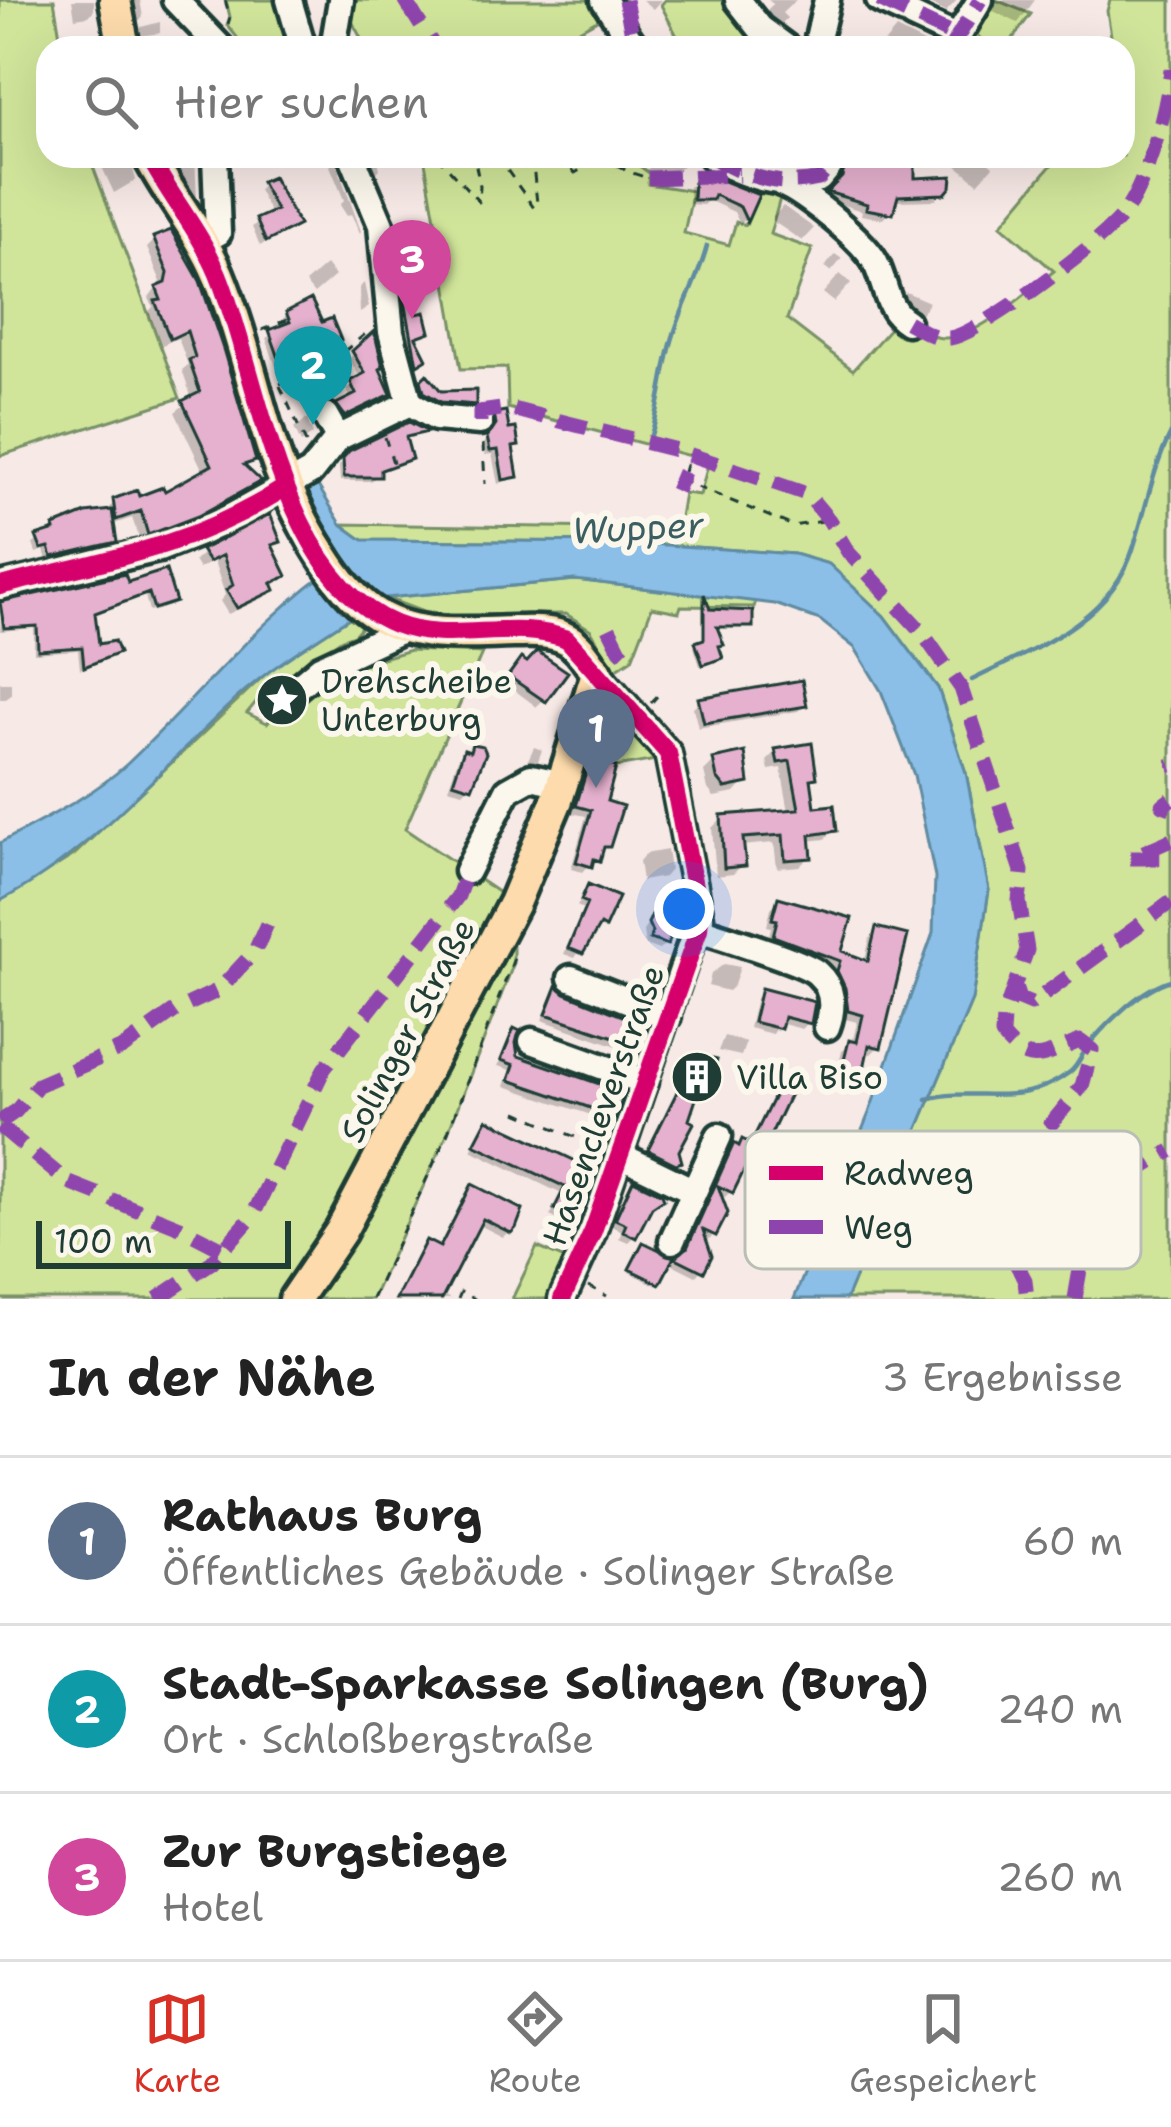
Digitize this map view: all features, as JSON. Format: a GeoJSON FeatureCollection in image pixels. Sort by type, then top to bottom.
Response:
{"type":"FeatureCollection","features":[{"type":"Feature","properties":{"kind":"main road"},"geometry":{"type":"LineString","coordinates":[[115,0],[122,36]]}},
{"type":"Feature","properties":{"kind":"main road"},"geometry":{"type":"LineString","coordinates":[[157,168],[203,241],[331,569],[373,613],[406,628],[552,634],[572,642],[597,673]]}},
{"type":"Feature","properties":{"kind":"main road","name":"Solinger Straße"},"geometry":{"type":"LineString","coordinates":[[295,1299],[341,1231],[500,930],[538,850],[597,673]]}},
{"type":"Feature","properties":{"kind":"street"},"geometry":{"type":"LineString","coordinates":[[175,0],[224,36]]}},
{"type":"Feature","properties":{"kind":"street"},"geometry":{"type":"LineString","coordinates":[[289,0],[300,36]]}},
{"type":"Feature","properties":{"kind":"street"},"geometry":{"type":"LineString","coordinates":[[335,36],[341,0]]}},
{"type":"Feature","properties":{"kind":"street"},"geometry":{"type":"LineString","coordinates":[[604,0],[627,36]]}},
{"type":"Feature","properties":{"kind":"street"},"geometry":{"type":"LineString","coordinates":[[626,0],[632,36]]}},
{"type":"Feature","properties":{"kind":"street"},"geometry":{"type":"LineString","coordinates":[[738,0],[771,36]]}},
{"type":"Feature","properties":{"kind":"street"},"geometry":{"type":"LineString","coordinates":[[819,36],[827,0]]}},
{"type":"Feature","properties":{"kind":"street"},"geometry":{"type":"LineString","coordinates":[[879,0],[944,36]]}},
{"type":"Feature","properties":{"kind":"street"},"geometry":{"type":"LineString","coordinates":[[958,36],[980,0]]}},
{"type":"Feature","properties":{"kind":"street"},"geometry":{"type":"LineString","coordinates":[[203,241],[218,233],[215,168]]}},
{"type":"Feature","properties":{"kind":"street"},"geometry":{"type":"LineString","coordinates":[[357,168],[381,225],[391,332],[410,404],[436,418],[480,422]]}},
{"type":"Feature","properties":{"kind":"street"},"geometry":{"type":"LineString","coordinates":[[734,168],[812,199],[871,256],[899,318],[908,322]]}},
{"type":"Feature","properties":{"kind":"street"},"geometry":{"type":"LineString","coordinates":[[781,183],[819,179],[828,168]]}},
{"type":"Feature","properties":{"kind":"street"},"geometry":{"type":"LineString","coordinates":[[0,586],[159,549],[234,518],[298,478],[338,438],[410,404]]}},
{"type":"Feature","properties":{"kind":"street"},"geometry":{"type":"LineString","coordinates":[[325,415],[338,438]]}},
{"type":"Feature","properties":{"kind":"street"},"geometry":{"type":"LineString","coordinates":[[282,700],[320,668],[406,628]]}},
{"type":"Feature","properties":{"kind":"street","name":"Hasencleverstraße"},"geometry":{"type":"LineString","coordinates":[[571,1291],[613,1153],[645,1082],[700,917],[668,753],[597,673]]}},
{"type":"Feature","properties":{"kind":"street","name":"Solinger Straße"},"geometry":{"type":"LineString","coordinates":[[467,871],[498,806],[516,782],[531,777],[562,784]]}},
{"type":"Feature","properties":{"kind":"street"},"geometry":{"type":"LineString","coordinates":[[699,929],[816,971],[833,1009],[827,1027]]}},
{"type":"Feature","properties":{"kind":"street","name":"Hasencleverstraße"},"geometry":{"type":"LineString","coordinates":[[571,979],[668,1016]]}},
{"type":"Feature","properties":{"kind":"street","name":"Hasencleverstraße"},"geometry":{"type":"LineString","coordinates":[[532,1041],[645,1082]]}},
{"type":"Feature","properties":{"kind":"street"},"geometry":{"type":"LineString","coordinates":[[672,1241],[718,1136]]}},
{"type":"Feature","properties":{"kind":"street","name":"Hasencleverstraße"},"geometry":{"type":"LineString","coordinates":[[613,1153],[694,1191]]}},
{"type":"Feature","properties":{"kind":"path"},"geometry":{"type":"LineString","coordinates":[[224,36],[230,17],[225,0]]}},
{"type":"Feature","properties":{"kind":"path"},"geometry":{"type":"LineString","coordinates":[[447,168],[479,202],[476,168]]}},
{"type":"Feature","properties":{"kind":"path"},"geometry":{"type":"LineString","coordinates":[[505,168],[534,208],[533,168]]}},
{"type":"Feature","properties":{"kind":"path"},"geometry":{"type":"LineString","coordinates":[[622,168],[649,178]]}},
{"type":"Feature","properties":{"kind":"path"},"geometry":{"type":"LineString","coordinates":[[262,330],[289,319]]}},
{"type":"Feature","properties":{"kind":"path"},"geometry":{"type":"LineString","coordinates":[[298,478],[280,384],[332,362],[379,322]]}},
{"type":"Feature","properties":{"kind":"path"},"geometry":{"type":"LineString","coordinates":[[378,418],[394,466]]}},
{"type":"Feature","properties":{"kind":"path"},"geometry":{"type":"LineString","coordinates":[[480,422],[485,484]]}},
{"type":"Feature","properties":{"kind":"path"},"geometry":{"type":"LineString","coordinates":[[684,472],[689,454]]}},
{"type":"Feature","properties":{"kind":"path"},"geometry":{"type":"LineString","coordinates":[[680,480],[793,526],[829,520]]}},
{"type":"Feature","properties":{"kind":"path"},"geometry":{"type":"LineString","coordinates":[[649,705],[661,692]]}},
{"type":"Feature","properties":{"kind":"path"},"geometry":{"type":"LineString","coordinates":[[612,750],[632,745]]}},
{"type":"Feature","properties":{"kind":"path"},"geometry":{"type":"LineString","coordinates":[[372,1299],[448,1132],[513,965],[515,949]]}},
{"type":"Feature","properties":{"kind":"path"},"geometry":{"type":"LineString","coordinates":[[517,1112],[613,1153]]}},
{"type":"Feature","properties":{"kind":"path"},"geometry":{"type":"LineString","coordinates":[[571,1291],[607,1296]]}},
{"type":"Feature","properties":{"kind":"path"},"geometry":{"type":"LineString","coordinates":[[458,1299],[461,1292],[475,1299]]}},
{"type":"Feature","properties":{"kind":"green space"},"geometry":{"type":"Polygon","coordinates":[[[0,0],[54,0],[60,36],[36,36],[36,168],[94,168],[180,398],[0,456],[0,0]]]}},
{"type":"Feature","properties":{"kind":"green space"},"geometry":{"type":"Polygon","coordinates":[[[226,0],[283,0],[293,36],[236,36],[227,25],[226,0]]]}},
{"type":"Feature","properties":{"kind":"green space"},"geometry":{"type":"Polygon","coordinates":[[[341,0],[625,0],[632,36],[626,36],[606,15],[568,36],[360,36],[341,0]]]}},
{"type":"Feature","properties":{"kind":"green space"},"geometry":{"type":"Polygon","coordinates":[[[665,0],[724,0],[759,36],[677,36],[661,5],[665,0]]]}},
{"type":"Feature","properties":{"kind":"green space"},"geometry":{"type":"Polygon","coordinates":[[[996,0],[1031,14],[1015,36],[977,35],[996,0]]]}},
{"type":"Feature","properties":{"kind":"green space"},"geometry":{"type":"Polygon","coordinates":[[[1110,0],[1171,0],[1171,1299],[846,1299],[859,1269],[1141,1269],[1141,1131],[917,1131],[972,1000],[989,890],[966,773],[938,688],[884,616],[829,564],[794,554],[623,542],[363,540],[341,524],[678,529],[684,493],[700,495],[709,461],[508,408],[507,368],[461,369],[426,168],[642,168],[649,173],[648,184],[693,191],[684,233],[729,245],[736,222],[746,225],[762,188],[782,191],[770,234],[812,249],[787,319],[853,370],[899,318],[933,336],[957,336],[1002,312],[1054,271],[1001,225],[1049,168],[1135,168],[1135,36],[1111,36],[1110,0]]]}},
{"type":"Feature","properties":{"kind":"green space"},"geometry":{"type":"Polygon","coordinates":[[[575,580],[756,601],[754,607],[681,606],[679,612],[652,607],[632,659],[614,671],[591,630],[566,614],[449,615],[423,612],[386,598],[575,580]]]}},
{"type":"Feature","properties":{"kind":"green space"},"geometry":{"type":"Polygon","coordinates":[[[352,616],[362,626],[354,635],[265,691],[247,713],[267,723],[274,715],[287,716],[299,701],[368,662],[410,650],[482,653],[405,829],[514,903],[522,921],[513,937],[513,965],[448,1132],[372,1299],[0,1299],[0,901],[74,855],[273,667],[352,616]]]}},
{"type":"Feature","properties":{"kind":"green space"},"geometry":{"type":"Polygon","coordinates":[[[611,716],[623,720],[656,760],[616,767],[590,759],[599,724],[611,716]]]}},
{"type":"Feature","properties":{"kind":"green space"},"geometry":{"type":"Polygon","coordinates":[[[537,1247],[565,1259],[548,1299],[512,1299],[537,1247]]]}},
{"type":"Feature","properties":{"kind":"water"},"geometry":{"type":"Polygon","coordinates":[[[317,484],[341,524],[363,540],[623,542],[794,554],[829,564],[884,616],[938,688],[966,773],[989,890],[972,1000],[917,1131],[862,1131],[933,933],[935,877],[914,775],[881,691],[855,648],[820,620],[775,604],[575,580],[386,598],[362,626],[352,616],[255,683],[91,837],[0,901],[0,843],[113,776],[258,631],[345,559],[304,489],[317,484]]]}},
{"type":"Feature","properties":{"kind":"water"},"geometry":{"type":"Polygon","coordinates":[[[806,1269],[859,1269],[846,1299],[794,1299],[806,1269]]]}},
{"type":"Feature","properties":{"kind":"building"},"geometry":{"type":"Polygon","coordinates":[[[844,168],[915,168],[915,178],[952,176],[945,194],[898,196],[893,214],[866,209],[867,204],[827,192],[844,168]]]}},
{"type":"Feature","properties":{"kind":"building"},"geometry":{"type":"Polygon","coordinates":[[[273,177],[299,225],[266,242],[256,219],[276,210],[261,182],[273,177]]]}},
{"type":"Feature","properties":{"kind":"building"},"geometry":{"type":"Polygon","coordinates":[[[716,178],[759,195],[747,222],[740,207],[714,195],[712,200],[693,200],[694,179],[716,178]]]}},
{"type":"Feature","properties":{"kind":"building"},"geometry":{"type":"Polygon","coordinates":[[[171,230],[200,281],[224,352],[256,461],[244,465],[261,481],[198,516],[148,535],[141,511],[116,520],[113,499],[137,490],[139,496],[163,487],[165,491],[212,465],[182,401],[200,392],[189,360],[195,357],[187,331],[170,339],[155,301],[161,300],[156,287],[166,283],[168,273],[153,237],[171,230]]]}},
{"type":"Feature","properties":{"kind":"building"},"geometry":{"type":"Polygon","coordinates":[[[413,293],[417,314],[425,312],[430,332],[416,337],[427,359],[417,365],[405,301],[413,293]]]}},
{"type":"Feature","properties":{"kind":"building"},"geometry":{"type":"Polygon","coordinates":[[[311,299],[322,322],[332,318],[341,340],[323,350],[327,360],[285,375],[269,330],[290,322],[286,312],[311,299]]]}},
{"type":"Feature","properties":{"kind":"building"},"geometry":{"type":"Polygon","coordinates":[[[374,331],[380,369],[391,394],[345,416],[336,404],[356,394],[350,381],[365,373],[352,351],[374,331]]]}},
{"type":"Feature","properties":{"kind":"building"},"geometry":{"type":"Polygon","coordinates":[[[427,374],[441,391],[476,390],[476,405],[441,402],[424,392],[421,380],[427,374]]]}},
{"type":"Feature","properties":{"kind":"building"},"geometry":{"type":"Polygon","coordinates":[[[506,411],[509,429],[516,428],[519,446],[513,447],[518,477],[503,480],[498,450],[490,451],[487,437],[496,425],[494,413],[506,411]]]}},
{"type":"Feature","properties":{"kind":"building"},"geometry":{"type":"Polygon","coordinates":[[[409,422],[428,432],[406,437],[412,459],[381,470],[381,477],[344,477],[343,458],[349,451],[409,422]]]}},
{"type":"Feature","properties":{"kind":"building"},"geometry":{"type":"Polygon","coordinates":[[[112,510],[117,542],[52,557],[49,547],[41,549],[36,536],[55,530],[54,526],[86,513],[112,510]]]}},
{"type":"Feature","properties":{"kind":"building"},"geometry":{"type":"Polygon","coordinates":[[[270,514],[281,542],[272,545],[287,576],[272,583],[275,590],[237,608],[226,590],[233,585],[223,555],[209,562],[201,550],[270,514]]]}},
{"type":"Feature","properties":{"kind":"building"},"geometry":{"type":"Polygon","coordinates":[[[166,570],[176,602],[154,609],[149,593],[95,613],[99,644],[114,641],[119,653],[84,667],[82,647],[38,650],[37,626],[4,628],[0,602],[125,574],[128,582],[166,570]]]}},
{"type":"Feature","properties":{"kind":"building"},"geometry":{"type":"Polygon","coordinates":[[[704,594],[710,609],[753,611],[753,627],[717,627],[723,658],[703,665],[695,642],[704,639],[704,594]]]}},
{"type":"Feature","properties":{"kind":"building"},"geometry":{"type":"Polygon","coordinates":[[[537,651],[568,672],[546,702],[508,676],[521,658],[527,662],[537,651]]]}},
{"type":"Feature","properties":{"kind":"building"},"geometry":{"type":"Polygon","coordinates":[[[802,680],[807,706],[704,723],[698,698],[802,680]]]}},
{"type":"Feature","properties":{"kind":"building"},"geometry":{"type":"Polygon","coordinates":[[[812,743],[815,807],[834,805],[837,831],[810,835],[812,858],[785,860],[783,835],[743,838],[746,866],[724,868],[721,815],[799,809],[790,761],[778,763],[775,749],[812,743]]]}},
{"type":"Feature","properties":{"kind":"building"},"geometry":{"type":"Polygon","coordinates":[[[472,744],[483,746],[486,753],[472,788],[453,782],[464,749],[470,751],[472,744]]]}},
{"type":"Feature","properties":{"kind":"building"},"geometry":{"type":"Polygon","coordinates":[[[601,748],[614,753],[610,765],[616,767],[607,801],[623,806],[610,847],[604,847],[600,861],[594,859],[592,867],[576,862],[591,810],[576,806],[590,759],[596,761],[601,748]]]}},
{"type":"Feature","properties":{"kind":"building"},"geometry":{"type":"Polygon","coordinates":[[[745,752],[749,783],[725,788],[713,759],[745,752]]]}},
{"type":"Feature","properties":{"kind":"building"},"geometry":{"type":"Polygon","coordinates":[[[588,884],[619,897],[605,928],[600,925],[583,954],[568,948],[587,903],[581,900],[588,884]]]}},
{"type":"Feature","properties":{"kind":"building"},"geometry":{"type":"Polygon","coordinates":[[[778,897],[852,918],[842,951],[868,961],[876,927],[908,935],[881,1048],[869,1045],[862,1078],[841,1073],[849,1040],[857,1042],[863,1015],[848,1011],[837,971],[840,961],[773,936],[778,897]]]}},
{"type":"Feature","properties":{"kind":"building"},"geometry":{"type":"Polygon","coordinates":[[[657,905],[678,913],[668,945],[650,939],[648,923],[657,905]]]}},
{"type":"Feature","properties":{"kind":"building"},"geometry":{"type":"Polygon","coordinates":[[[557,986],[645,1025],[638,1045],[546,1014],[557,986]]]}},
{"type":"Feature","properties":{"kind":"building"},"geometry":{"type":"Polygon","coordinates":[[[761,988],[815,1002],[811,1024],[784,1017],[781,1029],[753,1022],[761,988]]]}},
{"type":"Feature","properties":{"kind":"building"},"geometry":{"type":"Polygon","coordinates":[[[514,1028],[520,1031],[518,1056],[620,1091],[611,1115],[509,1080],[514,1065],[501,1060],[514,1028]]]}},
{"type":"Feature","properties":{"kind":"building"},"geometry":{"type":"Polygon","coordinates":[[[698,1054],[717,1060],[705,1095],[698,1093],[689,1120],[694,1123],[679,1151],[682,1162],[676,1164],[648,1150],[680,1086],[685,1060],[698,1054]]]}},
{"type":"Feature","properties":{"kind":"building"},"geometry":{"type":"Polygon","coordinates":[[[778,1088],[790,1094],[773,1131],[757,1131],[778,1088]]]}},
{"type":"Feature","properties":{"kind":"building"},"geometry":{"type":"Polygon","coordinates":[[[487,1119],[578,1162],[586,1146],[598,1152],[566,1215],[554,1209],[565,1187],[474,1144],[487,1119]]]}},
{"type":"Feature","properties":{"kind":"building"},"geometry":{"type":"Polygon","coordinates":[[[745,1140],[745,1168],[733,1193],[718,1186],[728,1213],[716,1236],[703,1230],[712,1256],[704,1272],[674,1257],[687,1248],[734,1143],[739,1146],[745,1140]]]}},
{"type":"Feature","properties":{"kind":"building"},"geometry":{"type":"Polygon","coordinates":[[[633,1180],[664,1199],[652,1207],[636,1238],[623,1231],[626,1224],[615,1219],[633,1180]]]}},
{"type":"Feature","properties":{"kind":"building"},"geometry":{"type":"Polygon","coordinates":[[[472,1184],[523,1210],[516,1228],[511,1233],[483,1219],[442,1299],[396,1299],[426,1240],[440,1247],[472,1184]]]}},
{"type":"Feature","properties":{"kind":"building"},"geometry":{"type":"Polygon","coordinates":[[[643,1242],[674,1257],[660,1284],[629,1269],[643,1242]]]}},
{"type":"Feature","properties":{"kind":"waterway"},"geometry":{"type":"LineString","coordinates":[[651,435],[674,334],[707,246]]}},
{"type":"Feature","properties":{"kind":"waterway"},"geometry":{"type":"LineString","coordinates":[[972,680],[1068,630],[1107,595],[1133,549],[1171,433]]}},
{"type":"Feature","properties":{"kind":"waterway"},"geometry":{"type":"LineString","coordinates":[[927,1099],[1015,1094],[1051,1084],[1073,1069],[1091,1042],[1127,1006],[1171,980]]}},
{"type":"Feature","properties":{"kind":"marked path"},"geometry":{"type":"LineString","coordinates":[[405,0],[428,36]]}},
{"type":"Feature","properties":{"kind":"marked path"},"geometry":{"type":"LineString","coordinates":[[625,0],[632,36]]}},
{"type":"Feature","properties":{"kind":"marked path"},"geometry":{"type":"LineString","coordinates":[[879,0],[955,36]]}},
{"type":"Feature","properties":{"kind":"marked path"},"geometry":{"type":"LineString","coordinates":[[958,36],[980,0]]}},
{"type":"Feature","properties":{"kind":"marked path"},"geometry":{"type":"LineString","coordinates":[[907,322],[939,337],[966,332],[1044,282],[1116,222],[1135,195],[1150,160],[1171,69]]}},
{"type":"Feature","properties":{"kind":"marked path"},"geometry":{"type":"LineString","coordinates":[[733,168],[790,182],[819,179],[828,168]]}},
{"type":"Feature","properties":{"kind":"marked path"},"geometry":{"type":"LineString","coordinates":[[648,178],[739,175]]}},
{"type":"Feature","properties":{"kind":"marked path"},"geometry":{"type":"LineString","coordinates":[[480,422],[480,412],[508,408],[676,450],[807,494],[848,552],[921,631],[961,688],[1022,871],[1019,901],[1027,950],[1003,1018],[1002,1035],[1031,1056],[1080,1041],[1092,1050],[1082,1086],[1045,1131]]}},
{"type":"Feature","properties":{"kind":"marked path"},"geometry":{"type":"LineString","coordinates":[[676,491],[684,472]]}},
{"type":"Feature","properties":{"kind":"marked path"},"geometry":{"type":"LineString","coordinates":[[609,628],[631,661]]}},
{"type":"Feature","properties":{"kind":"marked path"},"geometry":{"type":"LineString","coordinates":[[1171,799],[1163,805],[1171,808]]}},
{"type":"Feature","properties":{"kind":"marked path"},"geometry":{"type":"LineString","coordinates":[[1171,840],[1130,858],[1171,858]]}},
{"type":"Feature","properties":{"kind":"marked path"},"geometry":{"type":"LineString","coordinates":[[157,1299],[212,1262],[252,1217],[324,1069],[458,896],[467,871]]}},
{"type":"Feature","properties":{"kind":"marked path"},"geometry":{"type":"LineString","coordinates":[[1014,984],[1019,999],[1031,1004],[1171,902]]}},
{"type":"Feature","properties":{"kind":"marked path"},"geometry":{"type":"LineString","coordinates":[[0,1122],[38,1085],[123,1048],[176,1010],[219,990],[255,951],[267,924]]}},
{"type":"Feature","properties":{"kind":"marked path"},"geometry":{"type":"LineString","coordinates":[[0,1126],[67,1182],[223,1249]]}},
{"type":"Feature","properties":{"kind":"marked path"},"geometry":{"type":"LineString","coordinates":[[1141,1169],[1171,1151]]}},
{"type":"Feature","properties":{"kind":"marked path"},"geometry":{"type":"LineString","coordinates":[[1019,1269],[1027,1299]]}},
{"type":"Feature","properties":{"kind":"marked path"},"geometry":{"type":"LineString","coordinates":[[1075,1299],[1081,1269]]}},
{"type":"Feature","properties":{"kind":"cycle path"},"geometry":{"type":"LineString","coordinates":[[156,168],[218,274],[279,469],[300,519],[325,564],[356,600],[395,624],[416,630],[525,631],[567,639],[668,753],[699,929],[593,1231],[562,1299]]}},
{"type":"Feature","properties":{"kind":"cycle path"},"geometry":{"type":"LineString","coordinates":[[0,586],[181,538],[284,488]]}},
{"type":"Feature","properties":{"kind":"place","name":"Zur Burgstiege"},"geometry":{"type":"Point","coordinates":[412,319]}},
{"type":"Feature","properties":{"kind":"place","name":"Stadt-Sparkasse Solingen (Burg)"},"geometry":{"type":"Point","coordinates":[313,425]}},
{"type":"Feature","properties":{"kind":"place","name":"Drehscheibe Unterburg"},"geometry":{"type":"Point","coordinates":[282,700]}},
{"type":"Feature","properties":{"kind":"place","name":"Rathaus Burg"},"geometry":{"type":"Point","coordinates":[596,788]}},
{"type":"Feature","properties":{"kind":"place","name":"Villa Biso"},"geometry":{"type":"Point","coordinates":[697,1077]}},
{"type":"Feature","properties":{"kind":"water label","name":"Wupper"},"geometry":{"type":"Point","coordinates":[638,527]}}]}
